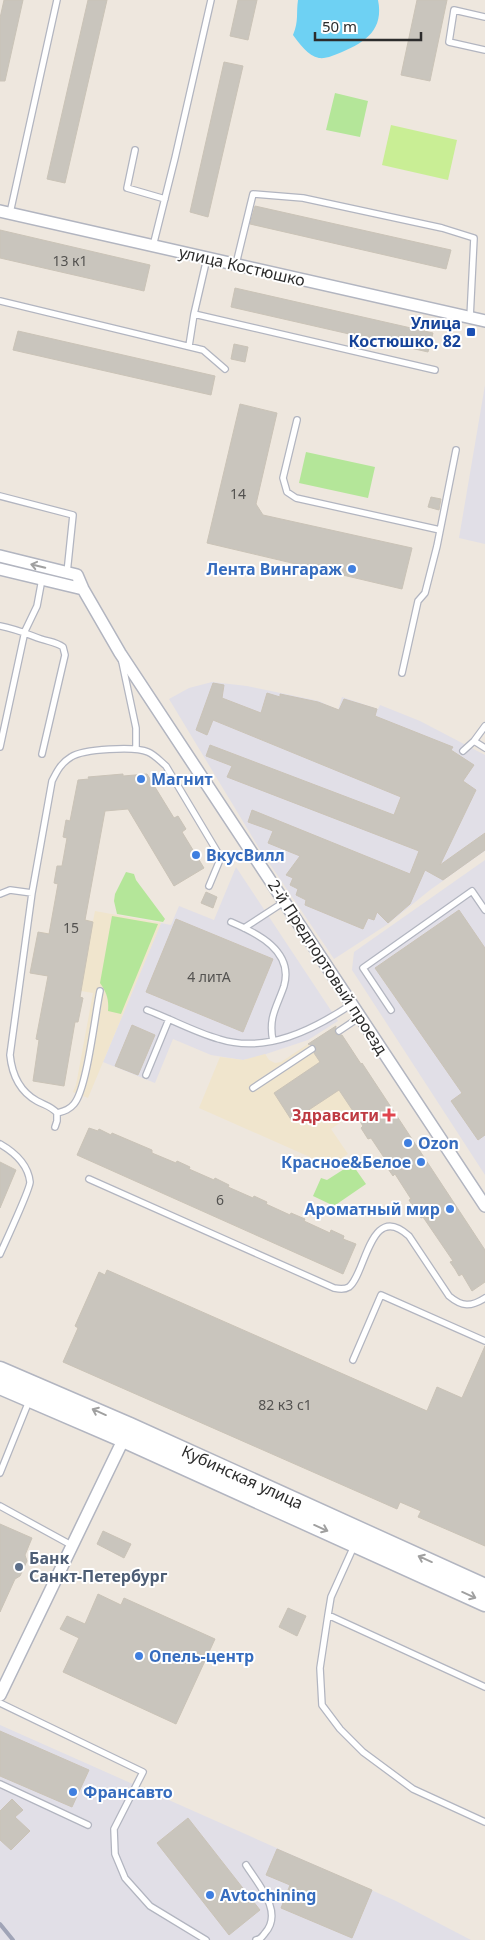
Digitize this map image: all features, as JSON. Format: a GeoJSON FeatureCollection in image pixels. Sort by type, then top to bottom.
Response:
{"type":"FeatureCollection","features":[{"type":"Feature","properties":{"kind":"main road","name":"Кубинская улица"},"geometry":{"type":"LineString","coordinates":[[0,1370],[33,1392],[358,1537],[485,1603]]}},
{"type":"Feature","properties":{"kind":"main road","name":"Кубинская улица"},"geometry":{"type":"LineString","coordinates":[[0,1386],[33,1392]]}},
{"type":"Feature","properties":{"kind":"main road","name":"Кубинская улица"},"geometry":{"type":"LineString","coordinates":[[358,1537],[485,1586]]}},
{"type":"Feature","properties":{"kind":"street","name":"улица Костюшко"},"geometry":{"type":"LineString","coordinates":[[5,212],[485,321]]}},
{"type":"Feature","properties":{"kind":"street"},"geometry":{"type":"LineString","coordinates":[[0,556],[72,574]]}},
{"type":"Feature","properties":{"kind":"street"},"geometry":{"type":"LineString","coordinates":[[0,569],[83,589]]}},
{"type":"Feature","properties":{"kind":"street","name":"2-й Предпортовый проезд"},"geometry":{"type":"LineString","coordinates":[[72,574],[83,589],[120,653],[485,1206]]}},
{"type":"Feature","properties":{"kind":"street"},"geometry":{"type":"LineString","coordinates":[[0,1695],[126,1433]]}},
{"type":"Feature","properties":{"kind":"lane"},"geometry":{"type":"LineString","coordinates":[[5,212],[56,0]]}},
{"type":"Feature","properties":{"kind":"lane"},"geometry":{"type":"LineString","coordinates":[[153,246],[211,0]]}},
{"type":"Feature","properties":{"kind":"lane"},"geometry":{"type":"LineString","coordinates":[[485,17],[454,10],[449,42],[485,50]]}},
{"type":"Feature","properties":{"kind":"lane"},"geometry":{"type":"LineString","coordinates":[[135,150],[127,188],[165,199]]}},
{"type":"Feature","properties":{"kind":"lane"},"geometry":{"type":"LineString","coordinates":[[236,264],[253,194],[304,198],[442,228],[474,238],[470,318]]}},
{"type":"Feature","properties":{"kind":"lane"},"geometry":{"type":"LineString","coordinates":[[189,346],[194,314],[207,258]]}},
{"type":"Feature","properties":{"kind":"lane"},"geometry":{"type":"LineString","coordinates":[[0,301],[203,350],[225,369]]}},
{"type":"Feature","properties":{"kind":"lane"},"geometry":{"type":"LineString","coordinates":[[194,314],[435,370]]}},
{"type":"Feature","properties":{"kind":"lane"},"geometry":{"type":"LineString","coordinates":[[297,420],[283,478],[287,492],[296,498],[440,530]]}},
{"type":"Feature","properties":{"kind":"lane"},"geometry":{"type":"LineString","coordinates":[[402,673],[418,601],[425,593],[456,450]]}},
{"type":"Feature","properties":{"kind":"lane"},"geometry":{"type":"LineString","coordinates":[[0,496],[73,515],[72,574]]}},
{"type":"Feature","properties":{"kind":"lane"},"geometry":{"type":"LineString","coordinates":[[0,747],[25,631],[37,606],[42,579]]}},
{"type":"Feature","properties":{"kind":"lane"},"geometry":{"type":"LineString","coordinates":[[0,626],[25,631],[42,639],[57,642],[63,647],[65,655],[42,754]]}},
{"type":"Feature","properties":{"kind":"lane"},"geometry":{"type":"LineString","coordinates":[[120,653],[136,728],[136,748]]}},
{"type":"Feature","properties":{"kind":"lane"},"geometry":{"type":"LineString","coordinates":[[462,751],[474,741],[485,726]]}},
{"type":"Feature","properties":{"kind":"lane"},"geometry":{"type":"LineString","coordinates":[[474,741],[485,748]]}},
{"type":"Feature","properties":{"kind":"lane"},"geometry":{"type":"LineString","coordinates":[[55,1127],[57,1113],[52,1107],[37,1101],[16,1082],[11,1069],[10,1055],[32,893],[52,781],[59,766],[72,756],[80,754],[136,748],[158,758],[166,766],[218,853],[219,862],[209,886]]}},
{"type":"Feature","properties":{"kind":"lane"},"geometry":{"type":"LineString","coordinates":[[0,894],[10,890],[32,893]]}},
{"type":"Feature","properties":{"kind":"lane"},"geometry":{"type":"LineString","coordinates":[[391,1010],[362,968],[472,891],[485,910]]}},
{"type":"Feature","properties":{"kind":"lane"},"geometry":{"type":"LineString","coordinates":[[244,928],[284,902]]}},
{"type":"Feature","properties":{"kind":"lane"},"geometry":{"type":"LineString","coordinates":[[231,922],[256,933],[269,942],[279,953],[284,964],[286,975],[284,985],[271,1018],[273,1041]]}},
{"type":"Feature","properties":{"kind":"lane"},"geometry":{"type":"LineString","coordinates":[[57,1113],[67,1111],[75,1104],[83,1085],[100,991]]}},
{"type":"Feature","properties":{"kind":"lane"},"geometry":{"type":"LineString","coordinates":[[147,1010],[219,1040],[241,1044],[262,1044],[306,1031],[352,1004]]}},
{"type":"Feature","properties":{"kind":"lane"},"geometry":{"type":"LineString","coordinates":[[339,1031],[360,1017]]}},
{"type":"Feature","properties":{"kind":"lane"},"geometry":{"type":"LineString","coordinates":[[146,1075],[169,1019]]}},
{"type":"Feature","properties":{"kind":"lane"},"geometry":{"type":"LineString","coordinates":[[253,1088],[312,1049]]}},
{"type":"Feature","properties":{"kind":"lane"},"geometry":{"type":"LineString","coordinates":[[0,1144],[15,1154],[25,1167],[30,1184],[0,1254]]}},
{"type":"Feature","properties":{"kind":"lane"},"geometry":{"type":"LineString","coordinates":[[90,1179],[341,1290],[348,1287],[354,1281],[377,1232],[385,1228],[394,1227],[403,1230],[409,1236],[449,1296],[466,1306],[476,1304],[485,1298]]}},
{"type":"Feature","properties":{"kind":"lane"},"geometry":{"type":"LineString","coordinates":[[353,1360],[382,1295],[485,1340]]}},
{"type":"Feature","properties":{"kind":"lane"},"geometry":{"type":"LineString","coordinates":[[0,1473],[33,1392]]}},
{"type":"Feature","properties":{"kind":"lane"},"geometry":{"type":"LineString","coordinates":[[0,1506],[73,1546]]}},
{"type":"Feature","properties":{"kind":"lane"},"geometry":{"type":"LineString","coordinates":[[358,1537],[331,1597],[320,1668],[322,1705],[340,1729],[363,1752],[413,1789],[485,1822]]}},
{"type":"Feature","properties":{"kind":"lane"},"geometry":{"type":"LineString","coordinates":[[328,1615],[485,1687]]}},
{"type":"Feature","properties":{"kind":"lane"},"geometry":{"type":"LineString","coordinates":[[0,1695],[143,1772],[114,1829],[115,1854],[125,1878],[150,1906],[206,1940]]}},
{"type":"Feature","properties":{"kind":"lane"},"geometry":{"type":"LineString","coordinates":[[0,1784],[88,1825]]}},
{"type":"Feature","properties":{"kind":"lane"},"geometry":{"type":"LineString","coordinates":[[246,1865],[272,1909],[271,1927],[260,1939],[256,1940]]}},
{"type":"Feature","properties":{"kind":"shaded area"},"geometry":{"type":"Polygon","coordinates":[[[485,385],[485,544],[459,538],[485,385]]]}},
{"type":"Feature","properties":{"kind":"shaded area"},"geometry":{"type":"Polygon","coordinates":[[[212,682],[247,686],[319,701],[338,710],[342,697],[378,709],[380,705],[420,721],[485,755],[485,851],[430,890],[388,924],[334,959],[259,848],[169,699],[189,688],[212,682]]]}},
{"type":"Feature","properties":{"kind":"shaded area"},"geometry":{"type":"Polygon","coordinates":[[[485,860],[485,1175],[352,970],[354,952],[485,860]]]}},
{"type":"Feature","properties":{"kind":"shaded area"},"geometry":{"type":"Polygon","coordinates":[[[236,867],[338,1021],[308,1040],[243,1060],[211,1055],[173,1039],[155,1083],[103,1062],[161,923],[171,925],[179,906],[214,920],[236,867]]]}},
{"type":"Feature","properties":{"kind":"shaded area"},"geometry":{"type":"Polygon","coordinates":[[[95,911],[161,923],[88,1098],[73,1092],[76,1085],[93,993],[81,991],[82,982],[30,973],[38,932],[49,933],[53,914],[93,921],[95,911]]]}},
{"type":"Feature","properties":{"kind":"shaded area"},"geometry":{"type":"Polygon","coordinates":[[[308,1044],[354,1113],[331,1129],[348,1154],[330,1166],[199,1108],[220,1057],[243,1060],[265,1054],[269,1060],[275,1063],[281,1062],[308,1044]]]}},
{"type":"Feature","properties":{"kind":"shaded area"},"geometry":{"type":"Polygon","coordinates":[[[0,1725],[396,1901],[471,1940],[0,1940],[0,1725]]]}},
{"type":"Feature","properties":{"kind":"green space"},"geometry":{"type":"Polygon","coordinates":[[[335,93],[368,101],[360,137],[326,130],[335,93]]]}},
{"type":"Feature","properties":{"kind":"green space"},"geometry":{"type":"Polygon","coordinates":[[[391,125],[457,140],[448,180],[382,165],[391,125]]]}},
{"type":"Feature","properties":{"kind":"green space"},"geometry":{"type":"Polygon","coordinates":[[[306,452],[375,467],[368,498],[299,483],[306,452]]]}},
{"type":"Feature","properties":{"kind":"green space"},"geometry":{"type":"Polygon","coordinates":[[[126,872],[134,874],[136,880],[165,919],[163,922],[117,914],[114,901],[115,894],[126,872]]]}},
{"type":"Feature","properties":{"kind":"green space"},"geometry":{"type":"Polygon","coordinates":[[[112,916],[158,924],[121,1014],[108,1011],[107,997],[100,983],[112,916]]]}},
{"type":"Feature","properties":{"kind":"green space"},"geometry":{"type":"Polygon","coordinates":[[[352,1164],[366,1184],[334,1206],[313,1196],[321,1178],[327,1180],[352,1164]]]}},
{"type":"Feature","properties":{"kind":"water"},"geometry":{"type":"Polygon","coordinates":[[[298,0],[378,0],[379,10],[376,27],[366,39],[351,48],[325,58],[315,57],[293,35],[297,21],[298,0]]]}},
{"type":"Feature","properties":{"kind":"building"},"geometry":{"type":"Polygon","coordinates":[[[4,0],[23,0],[5,81],[0,81],[0,18],[4,0]]]}},
{"type":"Feature","properties":{"kind":"building"},"geometry":{"type":"Polygon","coordinates":[[[88,0],[107,0],[65,183],[47,179],[88,0]]]}},
{"type":"Feature","properties":{"kind":"building"},"geometry":{"type":"Polygon","coordinates":[[[238,0],[257,0],[248,40],[230,36],[238,0]]]}},
{"type":"Feature","properties":{"kind":"building"},"geometry":{"type":"Polygon","coordinates":[[[417,0],[447,0],[430,81],[401,75],[417,0]]]}},
{"type":"Feature","properties":{"kind":"building"},"geometry":{"type":"Polygon","coordinates":[[[224,62],[243,66],[208,217],[190,212],[224,62]]]}},
{"type":"Feature","properties":{"kind":"building"},"geometry":{"type":"Polygon","coordinates":[[[255,206],[451,250],[446,269],[250,224],[255,206]]]}},
{"type":"Feature","properties":{"kind":"building"},"geometry":{"type":"Polygon","coordinates":[[[0,230],[150,265],[144,291],[0,258],[0,230]]]}},
{"type":"Feature","properties":{"kind":"building"},"geometry":{"type":"Polygon","coordinates":[[[235,288],[433,333],[428,352],[231,307],[235,288]]]}},
{"type":"Feature","properties":{"kind":"building"},"geometry":{"type":"Polygon","coordinates":[[[18,331],[215,376],[211,395],[13,350],[18,331]]]}},
{"type":"Feature","properties":{"kind":"building"},"geometry":{"type":"Polygon","coordinates":[[[234,344],[248,347],[245,362],[231,359],[234,344]]]}},
{"type":"Feature","properties":{"kind":"building"},"geometry":{"type":"Polygon","coordinates":[[[240,404],[277,413],[256,504],[263,515],[412,548],[402,589],[207,543],[240,404]]]}},
{"type":"Feature","properties":{"kind":"building"},"geometry":{"type":"Polygon","coordinates":[[[431,497],[441,499],[439,510],[428,507],[431,497]]]}},
{"type":"Feature","properties":{"kind":"building"},"geometry":{"type":"Polygon","coordinates":[[[213,683],[224,685],[222,698],[261,713],[267,693],[280,697],[280,694],[318,702],[339,710],[344,699],[377,709],[375,716],[453,747],[451,750],[474,765],[463,781],[476,790],[440,865],[485,833],[485,850],[443,880],[425,870],[410,904],[388,923],[377,912],[374,920],[368,918],[363,929],[305,905],[306,900],[296,895],[298,889],[290,885],[293,878],[286,875],[300,856],[268,843],[273,831],[248,822],[252,810],[410,874],[419,851],[227,777],[232,766],[206,756],[210,745],[394,815],[401,797],[213,720],[207,735],[196,730],[213,683]]]}},
{"type":"Feature","properties":{"kind":"building"},"geometry":{"type":"Polygon","coordinates":[[[123,774],[123,776],[147,774],[174,818],[178,816],[186,829],[182,832],[204,868],[174,886],[128,809],[105,811],[85,920],[93,922],[80,997],[83,998],[78,1022],[75,1022],[64,1086],[33,1081],[39,1040],[36,1039],[48,976],[30,973],[38,932],[49,934],[58,884],[54,883],[57,866],[62,866],[67,838],[63,837],[66,820],[70,821],[78,780],[89,779],[88,777],[123,774]]]}},
{"type":"Feature","properties":{"kind":"building"},"geometry":{"type":"Polygon","coordinates":[[[206,892],[217,897],[213,908],[201,903],[206,892]]]}},
{"type":"Feature","properties":{"kind":"building"},"geometry":{"type":"Polygon","coordinates":[[[459,910],[485,948],[485,1135],[478,1140],[451,1101],[462,1093],[375,968],[459,910]]]}},
{"type":"Feature","properties":{"kind":"building"},"geometry":{"type":"Polygon","coordinates":[[[176,919],[273,959],[243,1032],[146,992],[176,919]]]}},
{"type":"Feature","properties":{"kind":"building"},"geometry":{"type":"Polygon","coordinates":[[[132,1025],[155,1035],[138,1075],[115,1066],[132,1025]]]}},
{"type":"Feature","properties":{"kind":"building"},"geometry":{"type":"Polygon","coordinates":[[[336,1026],[335,1033],[342,1035],[362,1063],[485,1250],[485,1282],[472,1291],[462,1274],[459,1276],[450,1262],[453,1261],[423,1217],[421,1218],[418,1214],[395,1174],[393,1176],[384,1163],[387,1162],[371,1138],[368,1139],[361,1128],[363,1126],[339,1090],[292,1121],[274,1093],[320,1062],[314,1053],[316,1047],[308,1044],[336,1026]]]}},
{"type":"Feature","properties":{"kind":"building"},"geometry":{"type":"Polygon","coordinates":[[[89,1128],[98,1131],[99,1129],[111,1135],[112,1133],[152,1150],[152,1153],[176,1163],[177,1161],[190,1167],[189,1169],[214,1180],[215,1178],[229,1185],[228,1187],[253,1198],[254,1196],[290,1215],[291,1213],[305,1219],[304,1221],[330,1233],[331,1230],[344,1236],[343,1239],[356,1244],[343,1274],[77,1155],[89,1128]]]}},
{"type":"Feature","properties":{"kind":"building"},"geometry":{"type":"Polygon","coordinates":[[[0,1162],[16,1170],[0,1208],[0,1162]]]}},
{"type":"Feature","properties":{"kind":"building"},"geometry":{"type":"Polygon","coordinates":[[[107,1270],[427,1411],[437,1387],[462,1398],[485,1346],[485,1546],[418,1517],[421,1511],[400,1502],[397,1509],[63,1362],[78,1328],[75,1326],[99,1272],[105,1275],[107,1270]]]}},
{"type":"Feature","properties":{"kind":"building"},"geometry":{"type":"Polygon","coordinates":[[[0,1524],[32,1538],[25,1555],[27,1561],[20,1576],[15,1579],[0,1612],[0,1524]]]}},
{"type":"Feature","properties":{"kind":"building"},"geometry":{"type":"Polygon","coordinates":[[[103,1531],[131,1544],[124,1558],[97,1544],[103,1531]]]}},
{"type":"Feature","properties":{"kind":"building","name":"Опель-центр"},"geometry":{"type":"Polygon","coordinates":[[[98,1594],[121,1605],[124,1598],[215,1639],[176,1724],[63,1672],[79,1638],[60,1629],[67,1616],[85,1624],[98,1594]]]}},
{"type":"Feature","properties":{"kind":"building"},"geometry":{"type":"Polygon","coordinates":[[[288,1608],[306,1616],[297,1636],[279,1627],[288,1608]]]}},
{"type":"Feature","properties":{"kind":"building"},"geometry":{"type":"Polygon","coordinates":[[[0,1731],[89,1770],[72,1807],[0,1776],[0,1731]]]}},
{"type":"Feature","properties":{"kind":"building"},"geometry":{"type":"Polygon","coordinates":[[[12,1799],[23,1810],[15,1817],[30,1831],[11,1850],[0,1840],[0,1811],[12,1799]]]}},
{"type":"Feature","properties":{"kind":"building"},"geometry":{"type":"Polygon","coordinates":[[[188,1818],[260,1910],[229,1935],[157,1843],[188,1818]]]}},
{"type":"Feature","properties":{"kind":"building"},"geometry":{"type":"Polygon","coordinates":[[[277,1849],[372,1890],[352,1938],[281,1908],[290,1885],[266,1875],[277,1849]]]}},
{"type":"Feature","properties":{"kind":"railway"},"geometry":{"type":"LineString","coordinates":[[0,1924],[13,1940]]}},
{"type":"Feature","properties":{"kind":"place","name":"Улица Костюшко, 82"},"geometry":{"type":"Point","coordinates":[471,332]}},
{"type":"Feature","properties":{"kind":"place","name":"Лента Вингараж"},"geometry":{"type":"Point","coordinates":[352,569]}},
{"type":"Feature","properties":{"kind":"place","name":"Магнит"},"geometry":{"type":"Point","coordinates":[141,779]}},
{"type":"Feature","properties":{"kind":"place","name":"ВкусВилл"},"geometry":{"type":"Point","coordinates":[196,855]}},
{"type":"Feature","properties":{"kind":"place","name":"Здравсити"},"geometry":{"type":"Point","coordinates":[389,1115]}},
{"type":"Feature","properties":{"kind":"place","name":"Ozon"},"geometry":{"type":"Point","coordinates":[408,1143]}},
{"type":"Feature","properties":{"kind":"place","name":"Красное&Белое"},"geometry":{"type":"Point","coordinates":[421,1162]}},
{"type":"Feature","properties":{"kind":"place","name":"Ароматный мир"},"geometry":{"type":"Point","coordinates":[450,1209]}},
{"type":"Feature","properties":{"kind":"place","name":"Банк Санкт-Петербург"},"geometry":{"type":"Point","coordinates":[19,1567]}},
{"type":"Feature","properties":{"kind":"place","name":"Опель-центр"},"geometry":{"type":"Point","coordinates":[139,1656]}},
{"type":"Feature","properties":{"kind":"place","name":"Франсавто"},"geometry":{"type":"Point","coordinates":[73,1792]}},
{"type":"Feature","properties":{"kind":"place","name":"Avtochining"},"geometry":{"type":"Point","coordinates":[210,1895]}}]}
